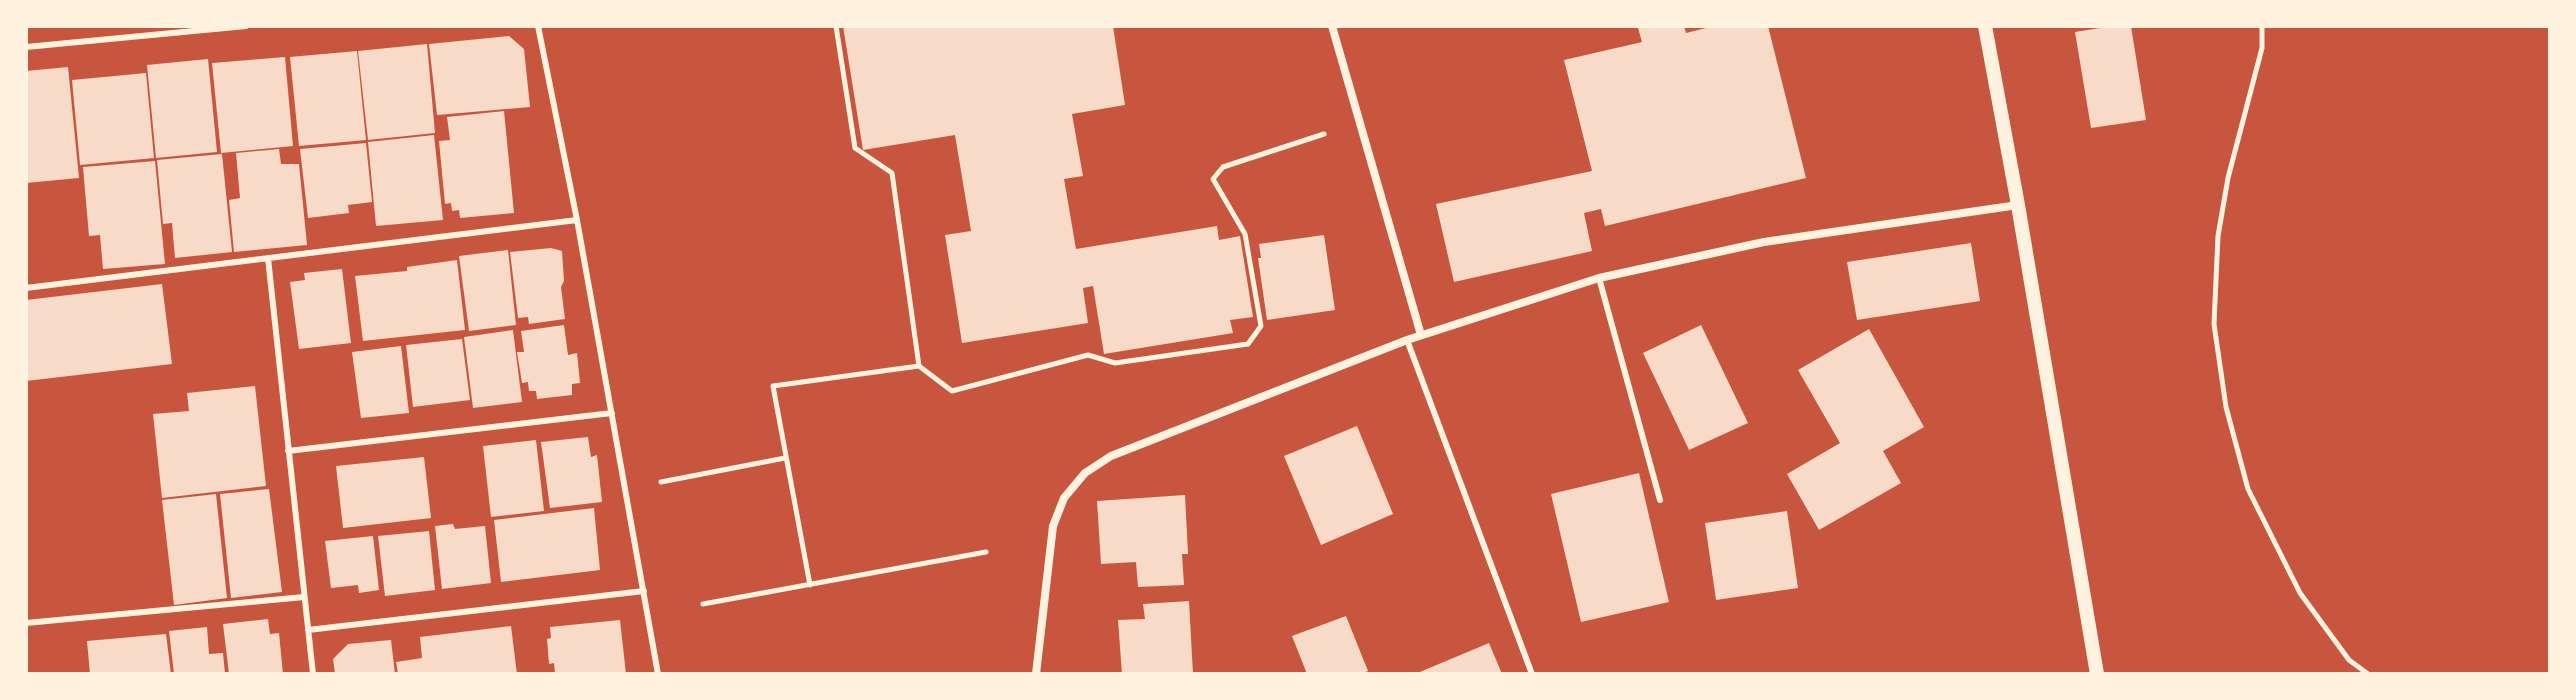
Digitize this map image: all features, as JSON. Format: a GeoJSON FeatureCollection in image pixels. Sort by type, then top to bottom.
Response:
{"type":"FeatureCollection","features":[{"type":"Feature","properties":{"kind":"street"},"geometry":{"type":"LineString","coordinates":[[1332,26],[1421,335]]}},
{"type":"Feature","properties":{"kind":"street"},"geometry":{"type":"LineString","coordinates":[[1985,26],[2097,674]]}},
{"type":"Feature","properties":{"kind":"street"},"geometry":{"type":"LineString","coordinates":[[1036,674],[1053,526],[1064,498],[1085,473],[1111,456],[1407,340],[1599,278],[1764,242],[2018,205]]}},
{"type":"Feature","properties":{"kind":"lane"},"geometry":{"type":"LineString","coordinates":[[26,47],[246,26]]}},
{"type":"Feature","properties":{"kind":"lane"},"geometry":{"type":"LineString","coordinates":[[538,26],[577,220],[658,674]]}},
{"type":"Feature","properties":{"kind":"lane"},"geometry":{"type":"LineString","coordinates":[[26,288],[577,220]]}},
{"type":"Feature","properties":{"kind":"lane"},"geometry":{"type":"LineString","coordinates":[[268,258],[313,674]]}},
{"type":"Feature","properties":{"kind":"lane"},"geometry":{"type":"LineString","coordinates":[[1599,278],[1660,500]]}},
{"type":"Feature","properties":{"kind":"lane"},"geometry":{"type":"LineString","coordinates":[[1407,340],[1532,674]]}},
{"type":"Feature","properties":{"kind":"lane"},"geometry":{"type":"LineString","coordinates":[[288,451],[612,413]]}},
{"type":"Feature","properties":{"kind":"lane"},"geometry":{"type":"LineString","coordinates":[[308,630],[644,591]]}},
{"type":"Feature","properties":{"kind":"lane"},"geometry":{"type":"LineString","coordinates":[[26,623],[304,597]]}},
{"type":"Feature","properties":{"kind":"path"},"geometry":{"type":"LineString","coordinates":[[836,26],[855,148],[892,173],[919,366],[952,391],[1088,355],[1115,363],[1248,344],[1261,326],[1245,234],[1213,179],[1223,167],[1359,123]]}},
{"type":"Feature","properties":{"kind":"path"},"geometry":{"type":"LineString","coordinates":[[2262,26],[2262,48],[2228,178],[2218,236],[2214,324],[2226,407],[2248,489],[2300,593],[2349,660],[2368,674]]}},
{"type":"Feature","properties":{"kind":"path"},"geometry":{"type":"LineString","coordinates":[[810,585],[773,386],[919,366]]}},
{"type":"Feature","properties":{"kind":"path"},"geometry":{"type":"LineString","coordinates":[[625,489],[785,458]]}},
{"type":"Feature","properties":{"kind":"path"},"geometry":{"type":"LineString","coordinates":[[703,604],[986,552]]}},
{"type":"Feature","properties":{"kind":"building"},"geometry":{"type":"Polygon","coordinates":[[[843,26],[1113,26],[1125,105],[1072,114],[1083,176],[1064,179],[1076,249],[1217,226],[1219,240],[1240,236],[1253,317],[1230,320],[1233,333],[1104,354],[1093,286],[1083,288],[1088,323],[962,343],[945,235],[971,231],[955,135],[863,150],[843,26]]]}},
{"type":"Feature","properties":{"kind":"building"},"geometry":{"type":"Polygon","coordinates":[[[1684,26],[1686,33],[1714,26],[1768,26],[1806,178],[1605,226],[1601,209],[1584,213],[1592,251],[1454,282],[1436,204],[1592,171],[1564,60],[1642,42],[1638,28],[1684,26]]]}},
{"type":"Feature","properties":{"kind":"building"},"geometry":{"type":"Polygon","coordinates":[[[2131,26],[2146,120],[2091,128],[2075,32],[2131,26]]]}},
{"type":"Feature","properties":{"kind":"building"},"geometry":{"type":"Polygon","coordinates":[[[509,36],[524,49],[530,107],[437,115],[429,44],[509,36]]]}},
{"type":"Feature","properties":{"kind":"building"},"geometry":{"type":"Polygon","coordinates":[[[427,44],[435,133],[368,140],[358,51],[427,44]]]}},
{"type":"Feature","properties":{"kind":"building"},"geometry":{"type":"Polygon","coordinates":[[[357,51],[366,140],[299,146],[290,57],[357,51]]]}},
{"type":"Feature","properties":{"kind":"building"},"geometry":{"type":"Polygon","coordinates":[[[285,57],[293,146],[221,153],[212,63],[285,57]]]}},
{"type":"Feature","properties":{"kind":"building"},"geometry":{"type":"Polygon","coordinates":[[[208,59],[217,152],[156,158],[147,65],[208,59]]]}},
{"type":"Feature","properties":{"kind":"building"},"geometry":{"type":"Polygon","coordinates":[[[68,67],[79,178],[26,183],[26,71],[68,67]]]}},
{"type":"Feature","properties":{"kind":"building"},"geometry":{"type":"Polygon","coordinates":[[[146,73],[154,158],[80,165],[72,80],[146,73]]]}},
{"type":"Feature","properties":{"kind":"building"},"geometry":{"type":"Polygon","coordinates":[[[504,111],[514,213],[460,218],[459,210],[452,211],[451,203],[445,204],[439,141],[450,140],[447,117],[504,111]]]}},
{"type":"Feature","properties":{"kind":"building"},"geometry":{"type":"Polygon","coordinates":[[[434,135],[443,220],[376,226],[368,142],[434,135]]]}},
{"type":"Feature","properties":{"kind":"building"},"geometry":{"type":"Polygon","coordinates":[[[366,143],[372,202],[348,205],[349,213],[308,218],[300,149],[366,143]]]}},
{"type":"Feature","properties":{"kind":"building"},"geometry":{"type":"Polygon","coordinates":[[[279,149],[281,164],[299,164],[307,245],[234,252],[229,200],[240,198],[236,153],[279,149]]]}},
{"type":"Feature","properties":{"kind":"building"},"geometry":{"type":"Polygon","coordinates":[[[222,154],[232,252],[175,258],[172,223],[163,224],[157,160],[222,154]]]}},
{"type":"Feature","properties":{"kind":"building"},"geometry":{"type":"Polygon","coordinates":[[[155,161],[165,264],[103,269],[100,235],[89,236],[83,167],[155,161]]]}},
{"type":"Feature","properties":{"kind":"building"},"geometry":{"type":"Polygon","coordinates":[[[1324,235],[1335,310],[1267,320],[1258,258],[1261,258],[1259,244],[1324,235]]]}},
{"type":"Feature","properties":{"kind":"building"},"geometry":{"type":"Polygon","coordinates":[[[1971,243],[1980,301],[1857,320],[1847,262],[1971,243]]]}},
{"type":"Feature","properties":{"kind":"building"},"geometry":{"type":"Polygon","coordinates":[[[551,248],[562,251],[564,281],[561,287],[565,319],[529,324],[528,317],[518,318],[510,252],[551,248]]]}},
{"type":"Feature","properties":{"kind":"building"},"geometry":{"type":"Polygon","coordinates":[[[508,250],[516,325],[469,331],[459,256],[508,250]]]}},
{"type":"Feature","properties":{"kind":"building"},"geometry":{"type":"Polygon","coordinates":[[[457,260],[465,330],[363,341],[355,276],[407,271],[407,267],[457,260]]]}},
{"type":"Feature","properties":{"kind":"building"},"geometry":{"type":"Polygon","coordinates":[[[342,269],[351,343],[299,349],[290,282],[305,280],[304,273],[342,269]]]}},
{"type":"Feature","properties":{"kind":"building"},"geometry":{"type":"Polygon","coordinates":[[[162,284],[172,364],[26,381],[26,300],[162,284]]]}},
{"type":"Feature","properties":{"kind":"building"},"geometry":{"type":"Polygon","coordinates":[[[564,325],[568,355],[577,353],[580,383],[572,384],[572,395],[537,399],[536,391],[529,391],[528,382],[522,383],[517,352],[524,352],[521,331],[564,325]]]}},
{"type":"Feature","properties":{"kind":"building"},"geometry":{"type":"Polygon","coordinates":[[[1701,325],[1748,423],[1689,450],[1643,353],[1701,325]]]}},
{"type":"Feature","properties":{"kind":"building"},"geometry":{"type":"Polygon","coordinates":[[[1869,329],[1924,427],[1883,451],[1901,483],[1819,530],[1787,474],[1840,443],[1798,370],[1869,329]]]}},
{"type":"Feature","properties":{"kind":"building"},"geometry":{"type":"Polygon","coordinates":[[[513,330],[522,402],[473,408],[464,337],[513,330]]]}},
{"type":"Feature","properties":{"kind":"building"},"geometry":{"type":"Polygon","coordinates":[[[462,339],[470,400],[413,407],[406,345],[462,339]]]}},
{"type":"Feature","properties":{"kind":"building"},"geometry":{"type":"Polygon","coordinates":[[[401,346],[409,413],[361,418],[352,352],[401,346]]]}},
{"type":"Feature","properties":{"kind":"building"},"geometry":{"type":"Polygon","coordinates":[[[255,386],[266,486],[162,498],[153,414],[189,411],[187,393],[255,386]]]}},
{"type":"Feature","properties":{"kind":"building"},"geometry":{"type":"Polygon","coordinates":[[[1357,426],[1393,514],[1321,545],[1284,456],[1357,426]]]}},
{"type":"Feature","properties":{"kind":"building"},"geometry":{"type":"Polygon","coordinates":[[[588,437],[591,457],[597,455],[602,502],[550,508],[541,442],[588,437]]]}},
{"type":"Feature","properties":{"kind":"building"},"geometry":{"type":"Polygon","coordinates":[[[536,440],[544,511],[491,517],[483,446],[536,440]]]}},
{"type":"Feature","properties":{"kind":"building"},"geometry":{"type":"Polygon","coordinates":[[[424,457],[431,518],[343,528],[336,466],[424,457]]]}},
{"type":"Feature","properties":{"kind":"building"},"geometry":{"type":"Polygon","coordinates":[[[1639,473],[1669,602],[1581,622],[1551,494],[1639,473]]]}},
{"type":"Feature","properties":{"kind":"building"},"geometry":{"type":"Polygon","coordinates":[[[269,489],[282,592],[231,598],[220,494],[269,489]]]}},
{"type":"Feature","properties":{"kind":"building"},"geometry":{"type":"Polygon","coordinates":[[[216,494],[227,598],[174,605],[162,500],[216,494]]]}},
{"type":"Feature","properties":{"kind":"building"},"geometry":{"type":"Polygon","coordinates":[[[1185,495],[1188,554],[1182,554],[1184,585],[1138,587],[1136,562],[1101,564],[1097,501],[1185,495]]]}},
{"type":"Feature","properties":{"kind":"building"},"geometry":{"type":"Polygon","coordinates":[[[594,508],[600,570],[501,582],[494,520],[594,508]]]}},
{"type":"Feature","properties":{"kind":"building"},"geometry":{"type":"Polygon","coordinates":[[[1787,511],[1798,588],[1716,600],[1705,523],[1787,511]]]}},
{"type":"Feature","properties":{"kind":"building"},"geometry":{"type":"Polygon","coordinates":[[[453,524],[455,529],[485,526],[491,583],[442,589],[435,526],[453,524]]]}},
{"type":"Feature","properties":{"kind":"building"},"geometry":{"type":"Polygon","coordinates":[[[429,531],[435,590],[385,596],[378,536],[429,531]]]}},
{"type":"Feature","properties":{"kind":"building"},"geometry":{"type":"Polygon","coordinates":[[[373,536],[379,590],[359,593],[358,585],[331,588],[325,541],[373,536]]]}},
{"type":"Feature","properties":{"kind":"building"},"geometry":{"type":"Polygon","coordinates":[[[1189,601],[1193,674],[1122,674],[1118,620],[1145,619],[1143,604],[1189,601]]]}},
{"type":"Feature","properties":{"kind":"building"},"geometry":{"type":"Polygon","coordinates":[[[1346,616],[1368,671],[1360,674],[1307,674],[1292,636],[1346,616]]]}},
{"type":"Feature","properties":{"kind":"building"},"geometry":{"type":"Polygon","coordinates":[[[268,619],[270,634],[279,633],[283,674],[229,674],[223,624],[268,619]]]}},
{"type":"Feature","properties":{"kind":"building"},"geometry":{"type":"Polygon","coordinates":[[[620,620],[626,674],[555,674],[554,663],[549,664],[547,639],[551,638],[550,627],[620,620]]]}},
{"type":"Feature","properties":{"kind":"building"},"geometry":{"type":"Polygon","coordinates":[[[511,626],[517,674],[398,674],[396,662],[422,658],[420,637],[511,626]]]}},
{"type":"Feature","properties":{"kind":"building"},"geometry":{"type":"Polygon","coordinates":[[[207,627],[209,654],[223,653],[225,674],[174,674],[169,631],[207,627]]]}},
{"type":"Feature","properties":{"kind":"building"},"geometry":{"type":"Polygon","coordinates":[[[166,634],[171,674],[90,674],[87,641],[166,634]]]}},
{"type":"Feature","properties":{"kind":"building"},"geometry":{"type":"Polygon","coordinates":[[[391,640],[395,674],[335,674],[333,659],[348,644],[391,640]]]}},
{"type":"Feature","properties":{"kind":"building"},"geometry":{"type":"Polygon","coordinates":[[[1489,643],[1502,674],[1415,674],[1489,643]]]}}]}
